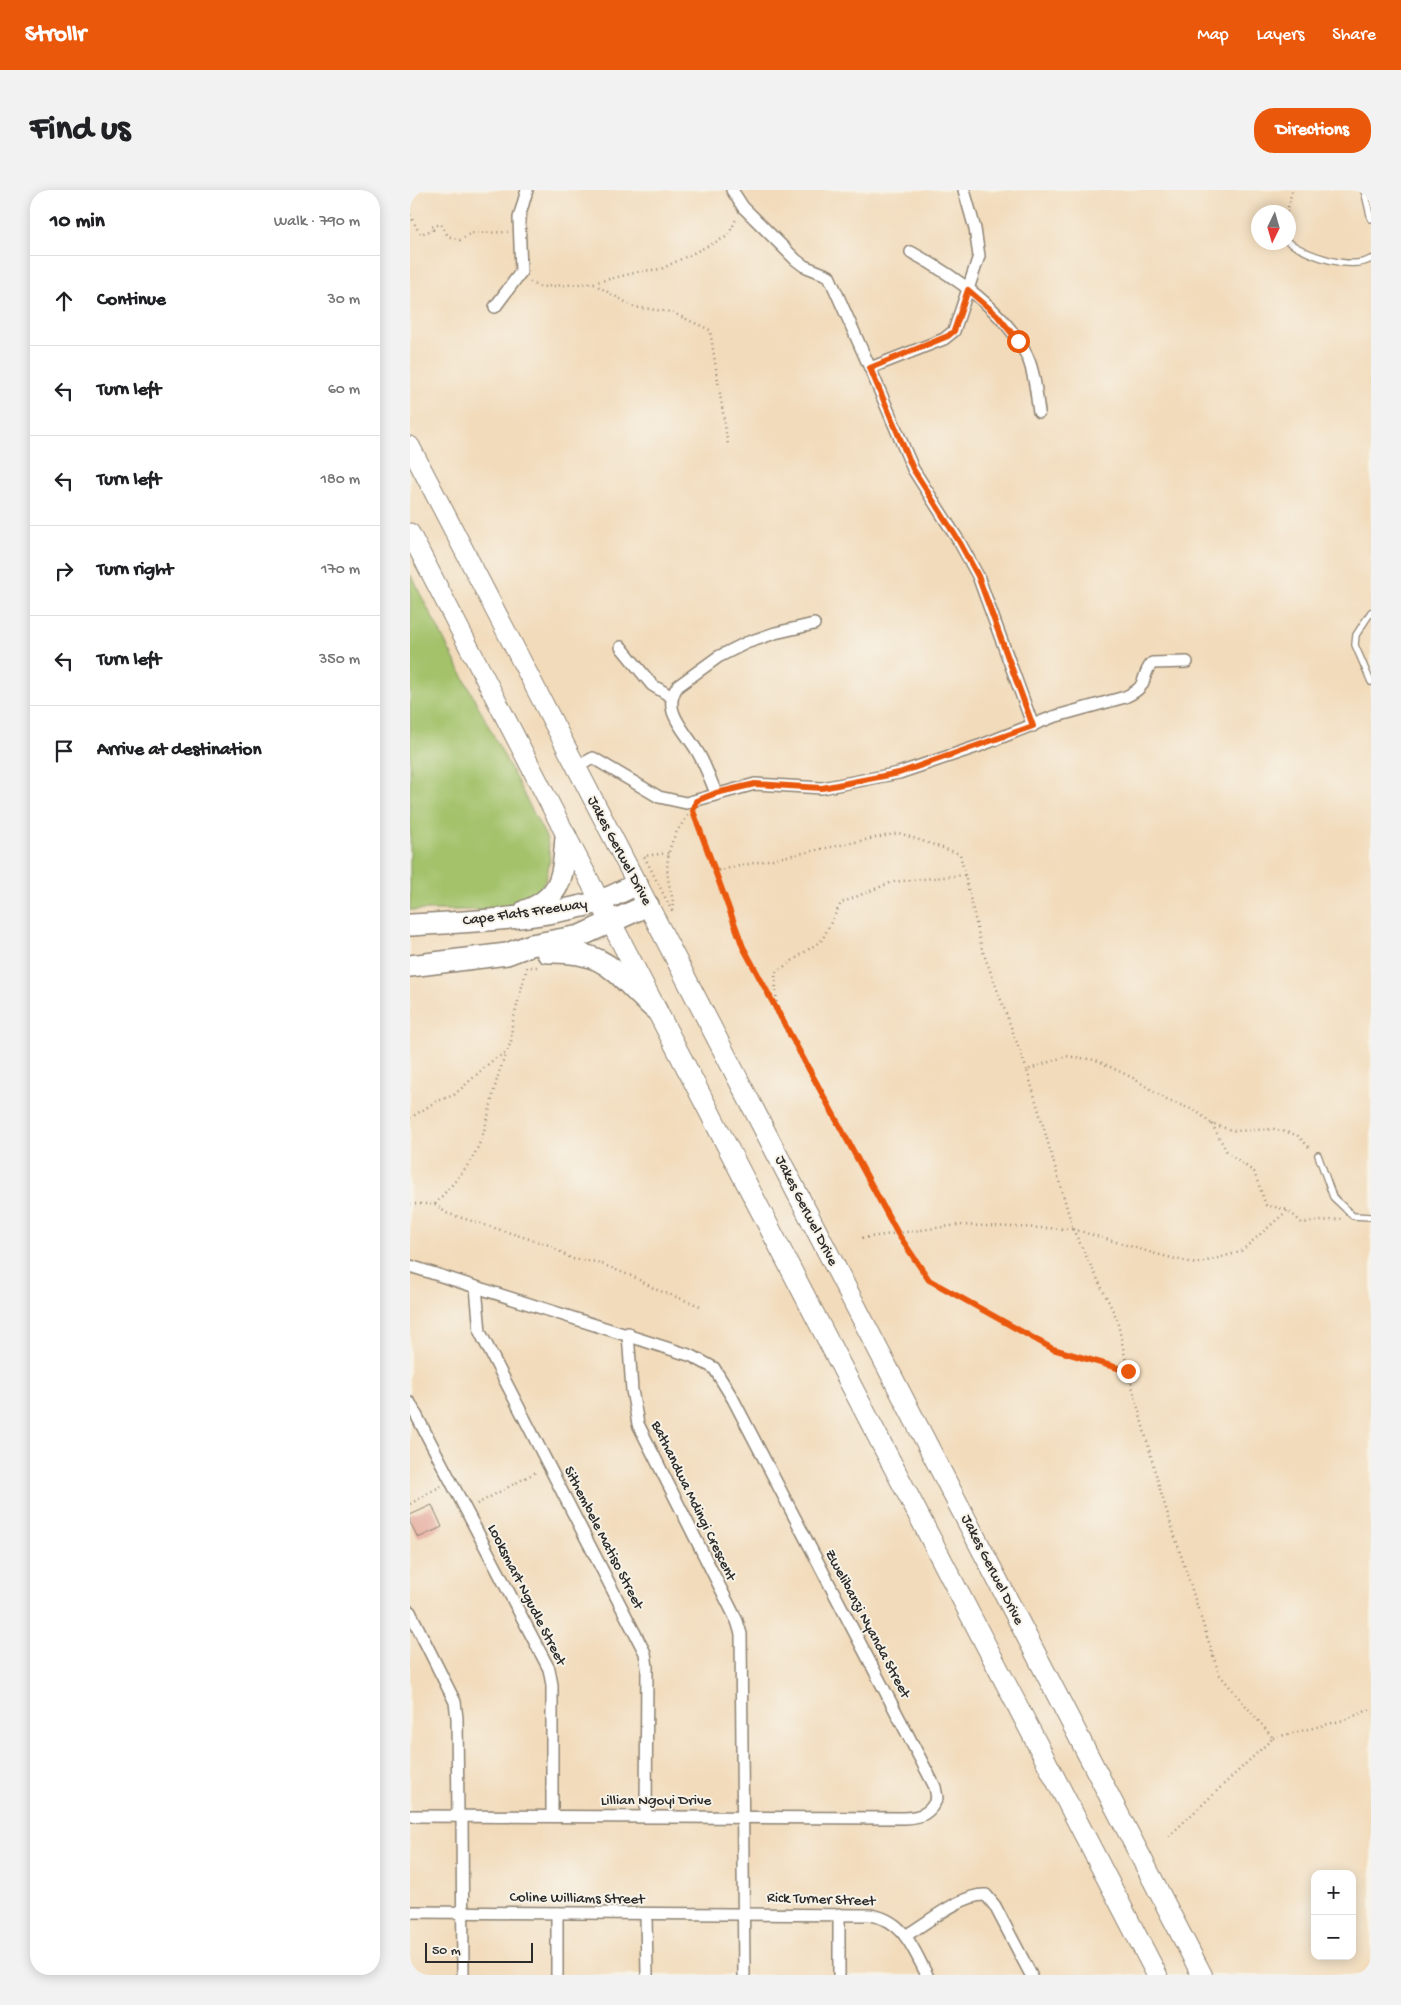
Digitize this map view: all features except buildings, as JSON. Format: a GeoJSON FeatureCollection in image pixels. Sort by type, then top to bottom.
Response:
{"type":"FeatureCollection","features":[{"type":"Feature","properties":{"kind":"highway"},"geometry":{"type":"LineString","coordinates":[[509,918],[542,903],[558,887],[563,872],[566,837]]}},
{"type":"Feature","properties":{"kind":"highway","name":"Cape Flats Freeway"},"geometry":{"type":"LineString","coordinates":[[410,925],[509,918],[600,901],[636,884]]}},
{"type":"Feature","properties":{"kind":"highway","name":"Jakes Gerwel Drive"},"geometry":{"type":"LineString","coordinates":[[636,884],[1202,1975]]}},
{"type":"Feature","properties":{"kind":"highway"},"geometry":{"type":"LineString","coordinates":[[600,901],[1157,1975]]}},
{"type":"Feature","properties":{"kind":"highway","name":"Cape Flats Freeway"},"geometry":{"type":"LineString","coordinates":[[410,966],[507,954],[531,945],[580,936],[648,905]]}},
{"type":"Feature","properties":{"kind":"highway"},"geometry":{"type":"LineString","coordinates":[[507,954],[584,953],[618,972],[656,1010]]}},
{"type":"Feature","properties":{"kind":"main road","name":"Jakes Gerwel Drive"},"geometry":{"type":"LineString","coordinates":[[410,446],[636,884]]}},
{"type":"Feature","properties":{"kind":"main road"},"geometry":{"type":"LineString","coordinates":[[410,533],[600,901]]}},
{"type":"Feature","properties":{"kind":"street"},"geometry":{"type":"LineString","coordinates":[[495,307],[520,277],[522,269],[518,231],[519,218],[527,190]]}},
{"type":"Feature","properties":{"kind":"street"},"geometry":{"type":"LineString","coordinates":[[732,190],[743,206],[796,260],[804,266],[829,276],[913,469],[960,543],[978,576],[1033,726]]}},
{"type":"Feature","properties":{"kind":"street"},"geometry":{"type":"LineString","coordinates":[[870,368],[948,336],[954,331],[978,256],[975,229],[964,190]]}},
{"type":"Feature","properties":{"kind":"street"},"geometry":{"type":"LineString","coordinates":[[911,252],[942,269],[997,315],[1027,355],[1032,370],[1039,412]]}},
{"type":"Feature","properties":{"kind":"street"},"geometry":{"type":"LineString","coordinates":[[716,793],[696,748],[674,718],[672,697],[678,686],[718,657],[775,633],[814,624]]}},
{"type":"Feature","properties":{"kind":"street"},"geometry":{"type":"LineString","coordinates":[[621,647],[652,685],[672,697]]}},
{"type":"Feature","properties":{"kind":"street"},"geometry":{"type":"LineString","coordinates":[[575,768],[593,758],[659,796],[695,806],[716,793],[755,784],[822,788],[899,773],[1033,726],[1053,717],[1134,693],[1143,685],[1152,663],[1187,662]]}},
{"type":"Feature","properties":{"kind":"street"},"geometry":{"type":"LineString","coordinates":[[410,1266],[628,1334]]}},
{"type":"Feature","properties":{"kind":"street","name":"Sithembele Matiso Street"},"geometry":{"type":"LineString","coordinates":[[476,1286],[480,1332],[645,1653],[647,1667],[646,1816]]}},
{"type":"Feature","properties":{"kind":"street","name":"Bathandwa Mdingi Crescent"},"geometry":{"type":"LineString","coordinates":[[628,1334],[632,1390],[638,1424],[737,1621],[741,1634],[743,1816]]}},
{"type":"Feature","properties":{"kind":"street","name":"Zwelibanzi Nyanda Street"},"geometry":{"type":"LineString","coordinates":[[628,1334],[692,1356],[708,1363],[720,1374],[935,1787],[937,1798],[927,1813],[919,1817],[743,1816]]}},
{"type":"Feature","properties":{"kind":"street","name":"Looksmart Ngudle Street"},"geometry":{"type":"LineString","coordinates":[[410,1403],[549,1669],[552,1685],[552,1816]]}},
{"type":"Feature","properties":{"kind":"street"},"geometry":{"type":"LineString","coordinates":[[410,1612],[455,1702],[460,1816],[463,1975]]}},
{"type":"Feature","properties":{"kind":"street","name":"Lillian Ngoyi Drive"},"geometry":{"type":"LineString","coordinates":[[410,1816],[743,1816]]}},
{"type":"Feature","properties":{"kind":"street"},"geometry":{"type":"LineString","coordinates":[[743,1816],[744,1975]]}},
{"type":"Feature","properties":{"kind":"street"},"geometry":{"type":"LineString","coordinates":[[905,1936],[964,1899],[979,1894],[986,1895],[995,1906],[1031,1975]]}},
{"type":"Feature","properties":{"kind":"street","name":"Coline Williams Street"},"geometry":{"type":"LineString","coordinates":[[410,1912],[646,1915],[743,1913]]}},
{"type":"Feature","properties":{"kind":"street"},"geometry":{"type":"LineString","coordinates":[[557,1913],[557,1975]]}},
{"type":"Feature","properties":{"kind":"street","name":"Rick Turner Street"},"geometry":{"type":"LineString","coordinates":[[743,1913],[880,1916],[898,1926],[927,1975]]}},
{"type":"Feature","properties":{"kind":"street"},"geometry":{"type":"LineString","coordinates":[[839,1914],[839,1975]]}},
{"type":"Feature","properties":{"kind":"street"},"geometry":{"type":"LineString","coordinates":[[646,1915],[647,1975]]}},
{"type":"Feature","properties":{"kind":"lane"},"geometry":{"type":"LineString","coordinates":[[1364,190],[1371,219]]}},
{"type":"Feature","properties":{"kind":"lane"},"geometry":{"type":"LineString","coordinates":[[1296,247],[1343,263],[1357,265],[1371,259]]}},
{"type":"Feature","properties":{"kind":"lane"},"geometry":{"type":"LineString","coordinates":[[1371,612],[1356,635],[1355,644],[1371,682]]}},
{"type":"Feature","properties":{"kind":"lane"},"geometry":{"type":"LineString","coordinates":[[1318,1155],[1333,1197],[1348,1212],[1360,1217],[1371,1216]]}},
{"type":"Feature","properties":{"kind":"path"},"geometry":{"type":"LineString","coordinates":[[1289,205],[1292,190]]}},
{"type":"Feature","properties":{"kind":"path"},"geometry":{"type":"LineString","coordinates":[[520,277],[540,287],[593,283],[642,271],[661,269],[697,253],[728,236],[743,206]]}},
{"type":"Feature","properties":{"kind":"path"},"geometry":{"type":"LineString","coordinates":[[410,215],[420,234],[433,230],[431,227],[440,224],[448,236],[460,240],[471,234],[518,231]]}},
{"type":"Feature","properties":{"kind":"path"},"geometry":{"type":"LineString","coordinates":[[593,283],[634,307],[671,312],[710,330],[728,445]]}},
{"type":"Feature","properties":{"kind":"path"},"geometry":{"type":"LineString","coordinates":[[668,853],[644,856],[672,911],[674,902],[667,869],[668,853],[681,824],[695,806]]}},
{"type":"Feature","properties":{"kind":"path"},"geometry":{"type":"LineString","coordinates":[[695,806],[715,871],[743,947],[777,1014],[898,1234],[929,1280],[1053,1349],[1128,1371]]}},
{"type":"Feature","properties":{"kind":"path"},"geometry":{"type":"LineString","coordinates":[[715,871],[899,833],[960,854],[982,949],[1027,1070],[1072,1229],[1117,1319],[1128,1371],[1161,1493],[1219,1674],[1273,1738]]}},
{"type":"Feature","properties":{"kind":"path"},"geometry":{"type":"LineString","coordinates":[[777,1014],[775,973],[822,940],[841,903],[892,882],[965,876]]}},
{"type":"Feature","properties":{"kind":"path"},"geometry":{"type":"LineString","coordinates":[[435,1204],[445,1195],[474,1155],[488,1112],[493,1088],[511,1042],[512,1025],[527,967],[545,967]]}},
{"type":"Feature","properties":{"kind":"path"},"geometry":{"type":"LineString","coordinates":[[410,1118],[437,1101],[454,1094],[494,1059],[506,1053]]}},
{"type":"Feature","properties":{"kind":"path"},"geometry":{"type":"LineString","coordinates":[[1027,1070],[1066,1056],[1096,1060],[1133,1078],[1167,1100],[1196,1111],[1212,1124],[1236,1132],[1274,1129],[1297,1135],[1318,1155]]}},
{"type":"Feature","properties":{"kind":"path"},"geometry":{"type":"LineString","coordinates":[[1212,1124],[1227,1152],[1254,1172],[1266,1206],[1288,1210],[1302,1223],[1360,1217]]}},
{"type":"Feature","properties":{"kind":"path"},"geometry":{"type":"LineString","coordinates":[[410,1204],[435,1204],[446,1212],[463,1219],[549,1245],[572,1259],[597,1262],[636,1278],[655,1289],[700,1306]]}},
{"type":"Feature","properties":{"kind":"path"},"geometry":{"type":"LineString","coordinates":[[862,1238],[958,1225],[1072,1229],[1196,1264],[1240,1252],[1288,1210]]}},
{"type":"Feature","properties":{"kind":"path"},"geometry":{"type":"LineString","coordinates":[[466,1510],[548,1466]]}},
{"type":"Feature","properties":{"kind":"path"},"geometry":{"type":"LineString","coordinates":[[410,1504],[451,1481]]}},
{"type":"Feature","properties":{"kind":"path"},"geometry":{"type":"LineString","coordinates":[[1167,1838],[1273,1738],[1344,1720],[1371,1709]]}},
{"type":"Feature","properties":{"kind":"green space"},"geometry":{"type":"Polygon","coordinates":[[[410,574],[547,839],[550,859],[546,879],[535,895],[519,905],[501,910],[410,910],[410,574]]]}},
{"type":"Feature","properties":{"kind":"route"},"geometry":{"type":"LineString","coordinates":[[1018,341],[997,315],[968,290],[954,331],[948,336],[870,368],[913,469],[923,488],[960,543],[978,576],[1033,726],[899,773],[822,788],[755,784],[716,793],[696,801],[693,811],[743,947],[777,1014],[898,1234],[929,1280],[1053,1349],[1128,1371]]}}]}
